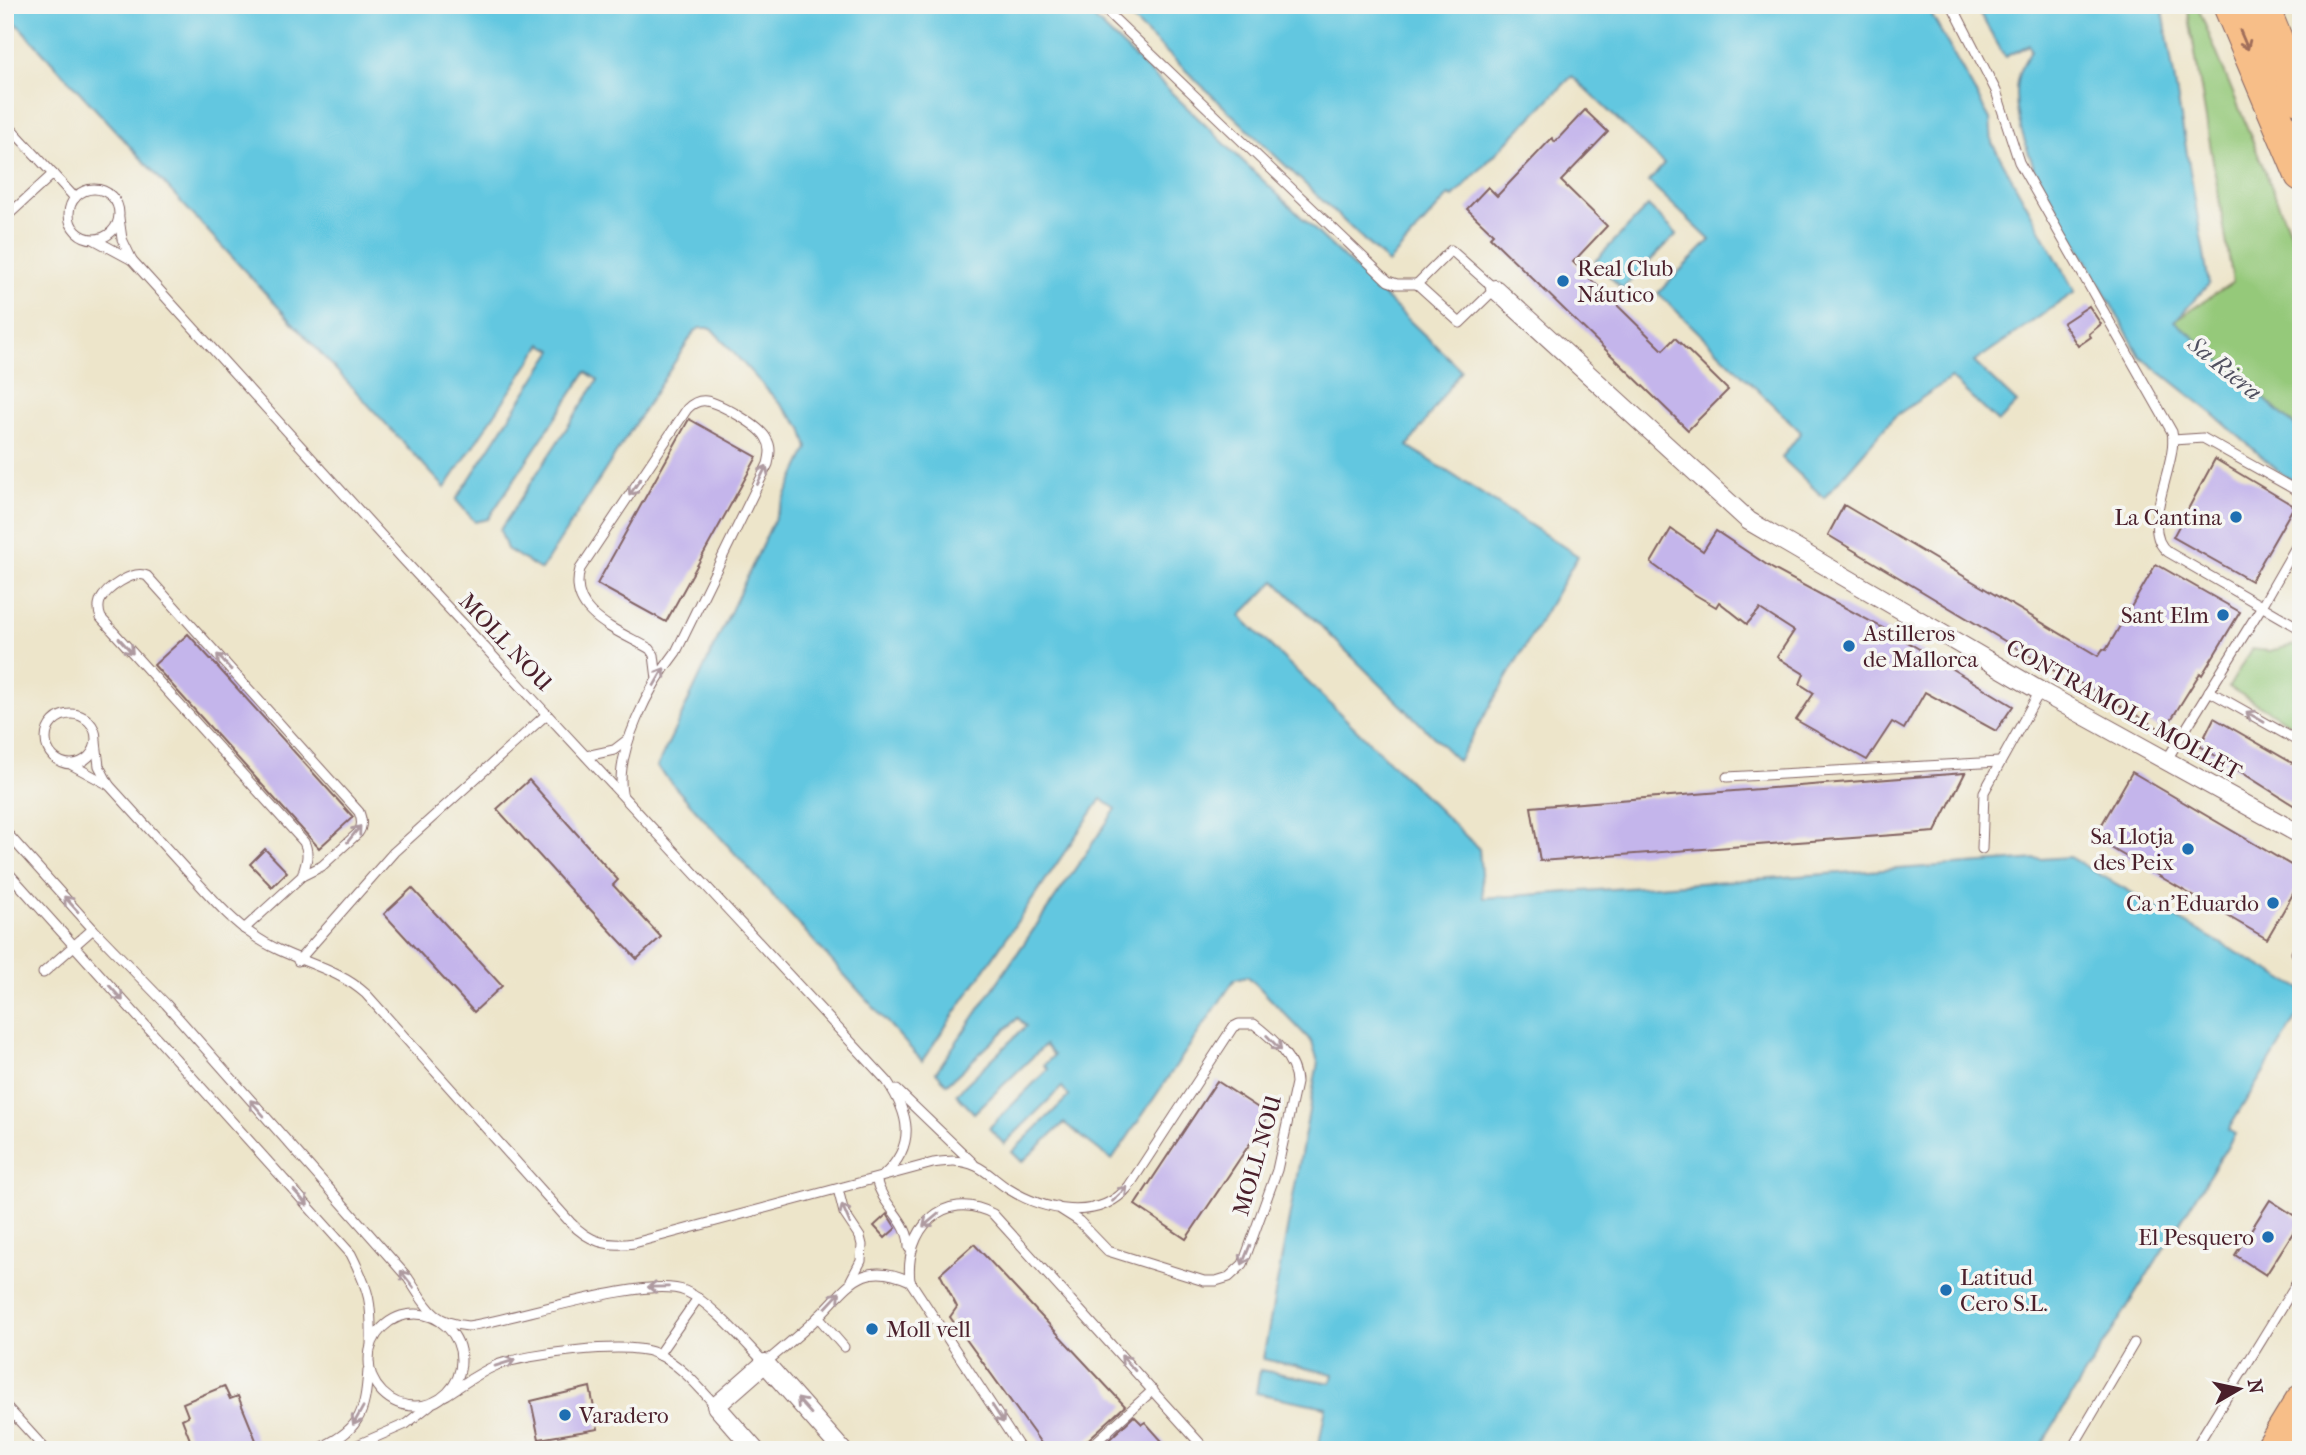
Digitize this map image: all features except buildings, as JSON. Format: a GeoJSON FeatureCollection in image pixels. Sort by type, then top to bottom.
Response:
{"type":"FeatureCollection","features":[{"type":"Feature","properties":{"kind":"highway"},"geometry":{"type":"LineString","coordinates":[[2229,5],[2301,175]]}},
{"type":"Feature","properties":{"kind":"highway"},"geometry":{"type":"LineString","coordinates":[[2262,5],[2301,99]]}},
{"type":"Feature","properties":{"kind":"highway"},"geometry":{"type":"LineString","coordinates":[[2271,1450],[2301,1401]]}},
{"type":"Feature","properties":{"kind":"street"},"geometry":{"type":"LineString","coordinates":[[2281,5],[2287,66]]}},
{"type":"Feature","properties":{"kind":"street","name":"CONTRAMOLL MOLLET"},"geometry":{"type":"LineString","coordinates":[[1495,289],[1749,521],[2040,691],[2299,836]]}},
{"type":"Feature","properties":{"kind":"street"},"geometry":{"type":"LineString","coordinates":[[755,1450],[716,1406],[765,1363],[842,1450]]}},
{"type":"Feature","properties":{"kind":"lane"},"geometry":{"type":"LineString","coordinates":[[1100,5],[1388,281],[1417,284],[1460,323],[1495,289]]}},
{"type":"Feature","properties":{"kind":"lane"},"geometry":{"type":"LineString","coordinates":[[1952,5],[1975,45],[1996,91],[2019,162],[2162,414],[2173,440],[2157,527],[2160,545],[2301,629]]}},
{"type":"Feature","properties":{"kind":"lane"},"geometry":{"type":"LineString","coordinates":[[5,122],[75,198]]}},
{"type":"Feature","properties":{"kind":"lane"},"geometry":{"type":"LineString","coordinates":[[5,218],[53,174]]}},
{"type":"Feature","properties":{"kind":"lane"},"geometry":{"type":"LineString","coordinates":[[90,239],[106,237],[117,225],[119,218],[116,202],[103,191],[86,191],[75,198],[70,209],[72,225],[83,237],[90,239],[102,242],[132,260]]}},
{"type":"Feature","properties":{"kind":"lane","name":"MOLL NOU"},"geometry":{"type":"LineString","coordinates":[[119,218],[122,239],[132,260],[401,557],[887,1081],[977,1166],[1007,1188],[1028,1199],[1057,1207],[1083,1210],[1100,1208],[1123,1194],[1233,1027],[1239,1024],[1254,1024],[1290,1061],[1296,1076],[1295,1091],[1277,1170],[1243,1264],[1229,1278],[1204,1281],[1108,1251],[1079,1222],[1057,1207]]}},
{"type":"Feature","properties":{"kind":"lane","name":"CONTRAMOLL MOLLET"},"geometry":{"type":"LineString","coordinates":[[1417,284],[1451,250],[1495,289]]}},
{"type":"Feature","properties":{"kind":"lane"},"geometry":{"type":"LineString","coordinates":[[622,795],[620,768],[629,738],[657,679],[676,652],[768,464],[770,453],[766,436],[759,428],[706,401],[693,403],[687,409],[580,569],[577,579],[579,597],[592,614],[650,649],[654,655],[657,679]]}},
{"type":"Feature","properties":{"kind":"lane"},"geometry":{"type":"LineString","coordinates":[[2173,440],[2203,439],[2301,493]]}},
{"type":"Feature","properties":{"kind":"lane"},"geometry":{"type":"LineString","coordinates":[[2166,761],[2301,538]]}},
{"type":"Feature","properties":{"kind":"lane"},"geometry":{"type":"LineString","coordinates":[[244,929],[302,876],[322,866],[358,833],[362,823],[359,812],[146,576],[137,573],[127,576],[102,598],[99,608],[101,618],[304,842],[307,859],[302,876]]}},
{"type":"Feature","properties":{"kind":"lane"},"geometry":{"type":"LineString","coordinates":[[1982,849],[1984,792],[2040,691]]}},
{"type":"Feature","properties":{"kind":"lane"},"geometry":{"type":"LineString","coordinates":[[2209,691],[2301,743]]}},
{"type":"Feature","properties":{"kind":"lane"},"geometry":{"type":"LineString","coordinates":[[109,785],[79,766],[67,764],[54,757],[47,742],[50,726],[55,719],[72,713],[80,715],[93,726],[99,766],[109,785],[219,905],[244,929],[272,948],[298,961],[346,978],[366,994],[570,1222],[592,1240],[619,1245],[634,1242],[949,1161],[963,1161],[977,1166]]}},
{"type":"Feature","properties":{"kind":"lane"},"geometry":{"type":"LineString","coordinates":[[298,961],[394,852],[547,714]]}},
{"type":"Feature","properties":{"kind":"lane"},"geometry":{"type":"LineString","coordinates":[[586,756],[614,750],[629,738]]}},
{"type":"Feature","properties":{"kind":"lane"},"geometry":{"type":"LineString","coordinates":[[67,764],[83,761],[89,756],[96,742]]}},
{"type":"Feature","properties":{"kind":"lane"},"geometry":{"type":"LineString","coordinates":[[1727,777],[1999,762]]}},
{"type":"Feature","properties":{"kind":"lane"},"geometry":{"type":"LineString","coordinates":[[5,831],[93,929],[166,1004],[408,1278],[435,1318],[448,1327],[457,1340],[461,1355],[458,1377],[446,1395]]}},
{"type":"Feature","properties":{"kind":"lane"},"geometry":{"type":"LineString","coordinates":[[5,869],[351,1254],[365,1281],[370,1300],[371,1346],[367,1398],[356,1422],[337,1441],[315,1450]]}},
{"type":"Feature","properties":{"kind":"lane"},"geometry":{"type":"LineString","coordinates":[[43,973],[93,929]]}},
{"type":"Feature","properties":{"kind":"lane","name":"MOLL NOU"},"geometry":{"type":"LineString","coordinates":[[876,1179],[893,1167],[906,1137],[904,1111],[887,1081]]}},
{"type":"Feature","properties":{"kind":"lane"},"geometry":{"type":"LineString","coordinates":[[876,1179],[883,1198],[908,1232],[910,1281],[1021,1450]]}},
{"type":"Feature","properties":{"kind":"lane"},"geometry":{"type":"LineString","coordinates":[[371,1346],[378,1332],[390,1321],[404,1315],[420,1314],[453,1325],[468,1326],[647,1287],[669,1287],[684,1290],[698,1298],[765,1363],[818,1317],[850,1282],[860,1261],[860,1237],[844,1213],[838,1189]]}},
{"type":"Feature","properties":{"kind":"lane"},"geometry":{"type":"LineString","coordinates":[[909,1256],[917,1235],[925,1223],[936,1214],[962,1206],[978,1206],[993,1214],[1206,1450]]}},
{"type":"Feature","properties":{"kind":"lane"},"geometry":{"type":"LineString","coordinates":[[850,1282],[871,1273],[883,1272],[910,1281]]}},
{"type":"Feature","properties":{"kind":"lane"},"geometry":{"type":"LineString","coordinates":[[2194,1450],[2301,1276]]}},
{"type":"Feature","properties":{"kind":"lane"},"geometry":{"type":"LineString","coordinates":[[658,1354],[698,1298]]}},
{"type":"Feature","properties":{"kind":"lane"},"geometry":{"type":"LineString","coordinates":[[818,1317],[844,1347]]}},
{"type":"Feature","properties":{"kind":"lane"},"geometry":{"type":"LineString","coordinates":[[2071,1450],[2134,1343]]}},
{"type":"Feature","properties":{"kind":"lane"},"geometry":{"type":"LineString","coordinates":[[345,1450],[406,1424],[433,1403],[497,1365],[538,1355],[634,1348],[658,1354],[680,1369],[716,1406]]}},
{"type":"Feature","properties":{"kind":"lane"},"geometry":{"type":"LineString","coordinates":[[369,1361],[372,1376],[379,1389],[390,1399],[404,1405],[433,1403]]}},
{"type":"Feature","properties":{"kind":"lane"},"geometry":{"type":"LineString","coordinates":[[1087,1450],[1153,1391]]}},
{"type":"Feature","properties":{"kind":"lane"},"geometry":{"type":"LineString","coordinates":[[5,1405],[46,1450]]}},
{"type":"Feature","properties":{"kind":"green space"},"geometry":{"type":"Polygon","coordinates":[[[2187,5],[2197,5],[2301,259],[2301,431],[2174,321],[2233,282],[2187,5]]]}},
{"type":"Feature","properties":{"kind":"green space"},"geometry":{"type":"Polygon","coordinates":[[[2295,645],[2301,649],[2301,730],[2229,687],[2251,649],[2269,651],[2295,645]]]}},
{"type":"Feature","properties":{"kind":"water"},"geometry":{"type":"Polygon","coordinates":[[[5,5],[1080,5],[1461,370],[1408,446],[1578,556],[1458,761],[1275,581],[1240,616],[1479,849],[1483,898],[2069,857],[2301,989],[2301,1011],[2228,1130],[2235,1134],[2038,1450],[1326,1450],[1319,1444],[1326,1407],[1256,1393],[1260,1370],[1331,1383],[1333,1374],[1263,1359],[1318,1062],[1312,1042],[1254,982],[1247,976],[1235,979],[1112,1160],[1064,1123],[1022,1162],[1012,1152],[1069,1096],[1062,1087],[1004,1144],[989,1128],[1048,1069],[1044,1065],[1054,1055],[1045,1045],[974,1113],[956,1094],[1026,1026],[1018,1018],[947,1084],[936,1072],[1116,809],[1101,799],[922,1061],[657,767],[808,448],[802,428],[711,328],[700,328],[694,332],[541,570],[507,549],[500,530],[598,380],[586,372],[488,519],[475,522],[456,500],[553,350],[542,344],[445,488],[5,11],[5,5]]]}},
{"type":"Feature","properties":{"kind":"water"},"geometry":{"type":"Polygon","coordinates":[[[1117,5],[1926,5],[1990,119],[1992,143],[2075,292],[1974,362],[2017,403],[1998,422],[1951,378],[1894,417],[1824,498],[1782,458],[1801,432],[1658,293],[1710,240],[1649,182],[1664,164],[1572,76],[1453,197],[1449,195],[1388,263],[1117,5]]]}},
{"type":"Feature","properties":{"kind":"water","name":"Sa Riera"},"geometry":{"type":"Polygon","coordinates":[[[1975,5],[2162,5],[2209,284],[2175,321],[2301,431],[2301,484],[2283,475],[2212,413],[2140,356],[2029,154],[2019,118],[2016,93],[2020,70],[2031,50],[2029,45],[2005,57],[1975,5]]]}},
{"type":"Feature","properties":{"kind":"water"},"geometry":{"type":"Polygon","coordinates":[[[1648,206],[1677,234],[1622,289],[1595,261],[1648,206]]]}},
{"type":"Feature","properties":{"kind":"place","name":"Real Club Náutico"},"geometry":{"type":"Point","coordinates":[1563,281]}},
{"type":"Feature","properties":{"kind":"place","name":"La Cantina"},"geometry":{"type":"Point","coordinates":[2236,517]}},
{"type":"Feature","properties":{"kind":"place","name":"Sant Elm"},"geometry":{"type":"Point","coordinates":[2223,615]}},
{"type":"Feature","properties":{"kind":"place","name":"Astilleros de Mallorca"},"geometry":{"type":"Point","coordinates":[1849,646]}},
{"type":"Feature","properties":{"kind":"place","name":"Sa Llotja des Peix"},"geometry":{"type":"Point","coordinates":[2188,849]}},
{"type":"Feature","properties":{"kind":"place","name":"Ca n'Eduardo"},"geometry":{"type":"Point","coordinates":[2273,903]}},
{"type":"Feature","properties":{"kind":"place","name":"El Pesquero"},"geometry":{"type":"Point","coordinates":[2268,1237]}},
{"type":"Feature","properties":{"kind":"place","name":"Latitud Cero S.L."},"geometry":{"type":"Point","coordinates":[1946,1290]}},
{"type":"Feature","properties":{"kind":"place","name":"Moll vell"},"geometry":{"type":"Point","coordinates":[872,1329]}},
{"type":"Feature","properties":{"kind":"place","name":"Varadero"},"geometry":{"type":"Point","coordinates":[565,1415]}}]}
